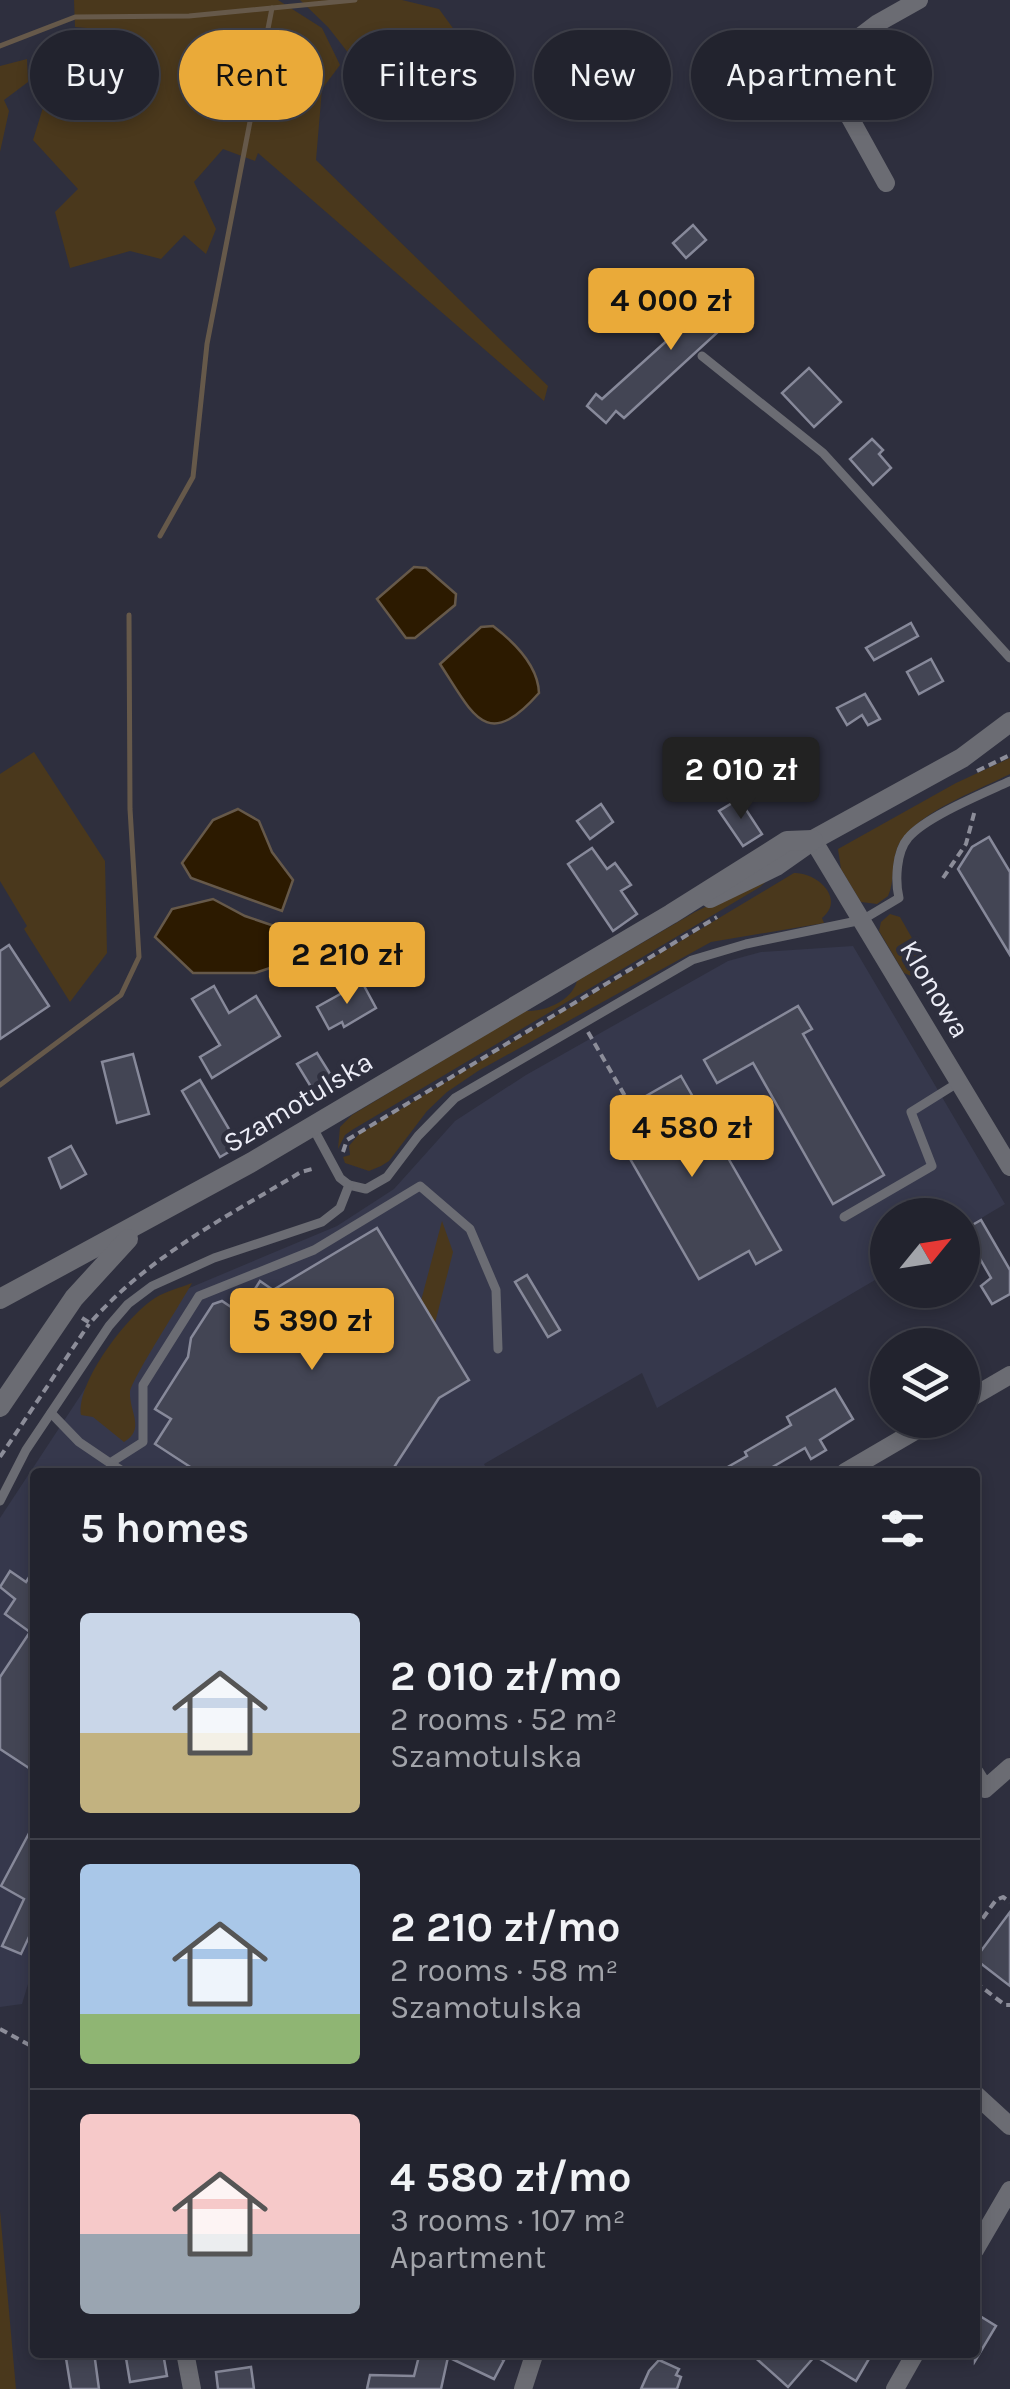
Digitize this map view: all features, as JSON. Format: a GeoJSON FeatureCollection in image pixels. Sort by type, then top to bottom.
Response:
{"type":"FeatureCollection","features":[{"type":"Feature","properties":{"kind":"street"},"geometry":{"type":"LineString","coordinates":[[886,183],[828,78],[832,58],[878,23],[919,0]]}},
{"type":"Feature","properties":{"kind":"street","name":"Szamotulska"},"geometry":{"type":"LineString","coordinates":[[962,758],[1010,722]]}},
{"type":"Feature","properties":{"kind":"street","name":"Szamotulska"},"geometry":{"type":"LineString","coordinates":[[0,1299],[312,1126],[671,914],[787,840],[813,840],[962,758],[1010,739]]}},
{"type":"Feature","properties":{"kind":"street","name":"Klonowa"},"geometry":{"type":"LineString","coordinates":[[813,840],[1010,1167]]}},
{"type":"Feature","properties":{"kind":"street"},"geometry":{"type":"LineString","coordinates":[[0,1408],[81,1289],[113,1253],[165,1210]]}},
{"type":"Feature","properties":{"kind":"street"},"geometry":{"type":"LineString","coordinates":[[980,1392],[1010,1375]]}},
{"type":"Feature","properties":{"kind":"street"},"geometry":{"type":"LineString","coordinates":[[852,1468],[903,1438]]}},
{"type":"Feature","properties":{"kind":"street"},"geometry":{"type":"LineString","coordinates":[[980,1785],[1010,1767]]}},
{"type":"Feature","properties":{"kind":"street"},"geometry":{"type":"LineString","coordinates":[[980,2099],[1010,2126]]}},
{"type":"Feature","properties":{"kind":"street"},"geometry":{"type":"LineString","coordinates":[[980,2241],[1010,2190]]}},
{"type":"Feature","properties":{"kind":"street"},"geometry":{"type":"LineString","coordinates":[[186,2358],[192,2389]]}},
{"type":"Feature","properties":{"kind":"street"},"geometry":{"type":"LineString","coordinates":[[523,2389],[533,2358]]}},
{"type":"Feature","properties":{"kind":"street"},"geometry":{"type":"LineString","coordinates":[[895,2389],[913,2358]]}},
{"type":"Feature","properties":{"kind":"lane"},"geometry":{"type":"LineString","coordinates":[[702,356],[823,453],[1010,658]]}},
{"type":"Feature","properties":{"kind":"lane"},"geometry":{"type":"LineString","coordinates":[[312,1126],[340,1178],[349,1185],[366,1188],[387,1178],[418,1136],[456,1098],[692,960],[746,944],[862,920],[899,898],[896,887],[900,852],[906,839],[1010,781]]}},
{"type":"Feature","properties":{"kind":"lane"},"geometry":{"type":"LineString","coordinates":[[844,1217],[932,1166],[911,1112],[959,1082]]}},
{"type":"Feature","properties":{"kind":"lane"},"geometry":{"type":"LineString","coordinates":[[0,1501],[50,1413],[128,1304],[152,1286],[214,1258],[322,1222],[340,1208],[349,1185]]}},
{"type":"Feature","properties":{"kind":"lane"},"geometry":{"type":"LineString","coordinates":[[110,1463],[143,1442],[144,1385],[200,1296],[314,1250],[420,1186],[470,1229],[496,1290],[498,1349]]}},
{"type":"Feature","properties":{"kind":"lane"},"geometry":{"type":"LineString","coordinates":[[50,1413],[78,1442],[118,1468]]}},
{"type":"Feature","properties":{"kind":"path"},"geometry":{"type":"LineString","coordinates":[[943,878],[966,844],[979,796]]}},
{"type":"Feature","properties":{"kind":"path"},"geometry":{"type":"LineString","coordinates":[[344,1152],[348,1140],[721,915]]}},
{"type":"Feature","properties":{"kind":"path"},"geometry":{"type":"LineString","coordinates":[[584,1023],[625,1096]]}},
{"type":"Feature","properties":{"kind":"path"},"geometry":{"type":"LineString","coordinates":[[0,1457],[90,1323],[117,1292],[168,1251],[302,1172],[316,1168]]}},
{"type":"Feature","properties":{"kind":"path"},"geometry":{"type":"LineString","coordinates":[[74,1312],[90,1323]]}},
{"type":"Feature","properties":{"kind":"path"},"geometry":{"type":"LineString","coordinates":[[980,1922],[996,1900],[1003,1897],[1010,1902]]}},
{"type":"Feature","properties":{"kind":"path"},"geometry":{"type":"LineString","coordinates":[[980,1986],[1004,2005],[1010,2005]]}},
{"type":"Feature","properties":{"kind":"path"},"geometry":{"type":"LineString","coordinates":[[0,2029],[30,2045]]}},
{"type":"Feature","properties":{"kind":"shaded area"},"geometry":{"type":"Polygon","coordinates":[[[74,0],[278,0],[322,28],[179,30],[179,120],[319,120],[316,160],[548,386],[544,401],[258,153],[255,161],[223,149],[194,182],[216,229],[206,254],[184,235],[161,259],[130,251],[70,268],[55,212],[78,189],[33,140],[39,120],[159,120],[159,30],[75,27],[74,0]]]}},
{"type":"Feature","properties":{"kind":"shaded area"},"geometry":{"type":"Polygon","coordinates":[[[300,0],[402,0],[439,9],[454,30],[343,30],[343,46],[300,0]]]}},
{"type":"Feature","properties":{"kind":"shaded area"},"geometry":{"type":"Polygon","coordinates":[[[323,30],[340,65],[323,88],[323,30]]]}},
{"type":"Feature","properties":{"kind":"shaded area"},"geometry":{"type":"Polygon","coordinates":[[[27,59],[28,82],[4,100],[9,111],[0,152],[0,66],[27,59]]]}},
{"type":"Feature","properties":{"kind":"shaded area"},"geometry":{"type":"Polygon","coordinates":[[[414,567],[426,568],[456,594],[455,605],[415,638],[406,638],[377,599],[414,567]]]}},
{"type":"Feature","properties":{"kind":"shaded area"},"geometry":{"type":"Polygon","coordinates":[[[493,626],[530,664],[539,693],[506,721],[493,723],[472,711],[440,664],[481,627],[493,626]]]}},
{"type":"Feature","properties":{"kind":"shaded area"},"geometry":{"type":"Polygon","coordinates":[[[34,752],[105,861],[107,953],[70,1002],[24,929],[27,926],[0,881],[0,774],[34,752]]]}},
{"type":"Feature","properties":{"kind":"shaded area"},"geometry":{"type":"Polygon","coordinates":[[[1010,758],[1010,774],[915,825],[897,849],[888,896],[877,904],[861,902],[841,869],[838,849],[956,783],[1010,758]]]}},
{"type":"Feature","properties":{"kind":"shaded area"},"geometry":{"type":"Polygon","coordinates":[[[238,809],[259,821],[272,852],[293,880],[282,911],[191,878],[182,863],[213,820],[238,809]]]}},
{"type":"Feature","properties":{"kind":"shaded area"},"geometry":{"type":"Polygon","coordinates":[[[775,873],[760,887],[352,1130],[338,1149],[340,1127],[352,1115],[525,1011],[556,1004],[569,995],[577,981],[695,912],[775,873]]]}},
{"type":"Feature","properties":{"kind":"shaded area"},"geometry":{"type":"Polygon","coordinates":[[[794,873],[811,877],[826,888],[831,903],[822,918],[824,923],[711,942],[447,1092],[381,1166],[369,1171],[345,1163],[343,1157],[350,1155],[349,1146],[359,1134],[794,873]]]}},
{"type":"Feature","properties":{"kind":"shaded area"},"geometry":{"type":"Polygon","coordinates":[[[213,899],[245,916],[283,929],[285,963],[255,973],[193,973],[155,937],[172,909],[213,899]]]}},
{"type":"Feature","properties":{"kind":"shaded area"},"geometry":{"type":"Polygon","coordinates":[[[890,914],[900,917],[929,968],[918,979],[904,973],[879,931],[881,922],[890,914]]]}},
{"type":"Feature","properties":{"kind":"shaded area"},"geometry":{"type":"Polygon","coordinates":[[[853,946],[1005,1204],[980,1219],[980,1198],[870,1198],[870,1283],[657,1408],[642,1373],[484,1464],[486,1468],[33,1468],[119,1337],[156,1302],[337,1226],[394,1189],[455,1121],[526,1075],[728,961],[761,952],[853,946]]]}},
{"type":"Feature","properties":{"kind":"shaded area"},"geometry":{"type":"Polygon","coordinates":[[[442,1221],[453,1252],[435,1323],[421,1301],[442,1221]]]}},
{"type":"Feature","properties":{"kind":"shaded area"},"geometry":{"type":"Polygon","coordinates":[[[192,1283],[130,1392],[135,1426],[124,1442],[93,1417],[81,1415],[87,1385],[106,1350],[131,1319],[159,1296],[192,1283]]]}},
{"type":"Feature","properties":{"kind":"shaded area"},"geometry":{"type":"Polygon","coordinates":[[[30,1472],[30,1977],[22,2004],[0,2007],[0,1518],[30,1472]]]}},
{"type":"Feature","properties":{"kind":"shaded area"},"geometry":{"type":"Polygon","coordinates":[[[0,2211],[16,2389],[0,2389],[0,2211]]]}},
{"type":"Feature","properties":{"kind":"building"},"geometry":{"type":"Polygon","coordinates":[[[693,225],[706,240],[686,258],[673,243],[693,225]]]}},
{"type":"Feature","properties":{"kind":"building"},"geometry":{"type":"Polygon","coordinates":[[[720,281],[744,308],[624,418],[616,411],[606,423],[587,406],[596,394],[602,399],[681,328],[675,322],[720,281]]]}},
{"type":"Feature","properties":{"kind":"building"},"geometry":{"type":"Polygon","coordinates":[[[809,368],[841,402],[814,427],[782,393],[809,368]]]}},
{"type":"Feature","properties":{"kind":"building"},"geometry":{"type":"Polygon","coordinates":[[[872,439],[883,450],[879,454],[891,468],[873,485],[850,459],[872,439]]]}},
{"type":"Feature","properties":{"kind":"building"},"geometry":{"type":"Polygon","coordinates":[[[911,623],[918,636],[874,660],[866,648],[911,623]]]}},
{"type":"Feature","properties":{"kind":"building"},"geometry":{"type":"Polygon","coordinates":[[[931,659],[943,681],[919,694],[907,672],[931,659]]]}},
{"type":"Feature","properties":{"kind":"building"},"geometry":{"type":"Polygon","coordinates":[[[865,694],[880,719],[868,725],[862,715],[847,725],[837,708],[865,694]]]}},
{"type":"Feature","properties":{"kind":"building"},"geometry":{"type":"Polygon","coordinates":[[[739,799],[762,834],[743,846],[719,811],[739,799]]]}},
{"type":"Feature","properties":{"kind":"building"},"geometry":{"type":"Polygon","coordinates":[[[601,804],[613,822],[590,839],[577,821],[601,804]]]}},
{"type":"Feature","properties":{"kind":"building"},"geometry":{"type":"Polygon","coordinates":[[[989,837],[1010,872],[1010,955],[958,869],[972,847],[989,837]]]}},
{"type":"Feature","properties":{"kind":"building"},"geometry":{"type":"Polygon","coordinates":[[[592,848],[607,869],[615,863],[631,885],[621,891],[637,914],[613,931],[568,864],[592,848]]]}},
{"type":"Feature","properties":{"kind":"building"},"geometry":{"type":"Polygon","coordinates":[[[9,945],[49,1006],[0,1039],[0,951],[9,945]]]}},
{"type":"Feature","properties":{"kind":"building"},"geometry":{"type":"Polygon","coordinates":[[[362,982],[376,1008],[344,1027],[342,1022],[329,1029],[317,1007],[362,982]]]}},
{"type":"Feature","properties":{"kind":"building"},"geometry":{"type":"Polygon","coordinates":[[[214,986],[229,1013],[256,996],[280,1036],[212,1078],[200,1057],[220,1045],[192,999],[214,986]]]}},
{"type":"Feature","properties":{"kind":"building"},"geometry":{"type":"Polygon","coordinates":[[[798,1006],[812,1029],[803,1034],[884,1175],[833,1204],[753,1063],[717,1083],[704,1060],[798,1006]]]}},
{"type":"Feature","properties":{"kind":"building"},"geometry":{"type":"Polygon","coordinates":[[[317,1053],[339,1088],[319,1100],[297,1064],[317,1053]]]}},
{"type":"Feature","properties":{"kind":"building"},"geometry":{"type":"Polygon","coordinates":[[[133,1054],[149,1114],[117,1123],[102,1062],[133,1054]]]}},
{"type":"Feature","properties":{"kind":"building"},"geometry":{"type":"Polygon","coordinates":[[[681,1076],[781,1250],[756,1264],[749,1251],[699,1279],[613,1129],[618,1112],[681,1076]]]}},
{"type":"Feature","properties":{"kind":"building"},"geometry":{"type":"Polygon","coordinates":[[[200,1080],[239,1146],[220,1157],[182,1091],[200,1080]]]}},
{"type":"Feature","properties":{"kind":"building"},"geometry":{"type":"Polygon","coordinates":[[[71,1146],[86,1174],[61,1188],[49,1158],[71,1146]]]}},
{"type":"Feature","properties":{"kind":"building"},"geometry":{"type":"Polygon","coordinates":[[[980,1221],[1010,1270],[1010,1294],[992,1304],[981,1286],[991,1278],[980,1259],[980,1221]]]}},
{"type":"Feature","properties":{"kind":"building"},"geometry":{"type":"Polygon","coordinates":[[[377,1228],[469,1380],[439,1398],[394,1468],[192,1468],[155,1444],[171,1419],[155,1409],[188,1357],[191,1338],[213,1304],[222,1301],[240,1313],[260,1281],[273,1290],[377,1228]]]}},
{"type":"Feature","properties":{"kind":"building"},"geometry":{"type":"Polygon","coordinates":[[[527,1275],[560,1330],[548,1337],[515,1282],[527,1275]]]}},
{"type":"Feature","properties":{"kind":"building"},"geometry":{"type":"Polygon","coordinates":[[[835,1389],[853,1419],[820,1440],[826,1450],[811,1459],[805,1448],[771,1468],[726,1468],[791,1425],[787,1417],[835,1389]]]}},
{"type":"Feature","properties":{"kind":"building"},"geometry":{"type":"Polygon","coordinates":[[[10,1571],[26,1582],[30,1576],[30,1632],[5,1614],[15,1599],[0,1587],[10,1571]]]}},
{"type":"Feature","properties":{"kind":"building"},"geometry":{"type":"Polygon","coordinates":[[[30,1632],[30,1769],[0,1749],[0,1677],[30,1632]]]}},
{"type":"Feature","properties":{"kind":"building"},"geometry":{"type":"Polygon","coordinates":[[[30,1831],[30,1935],[21,1954],[2,1946],[24,1899],[1,1886],[30,1831]]]}},
{"type":"Feature","properties":{"kind":"building"},"geometry":{"type":"Polygon","coordinates":[[[1010,1912],[1010,1986],[980,1963],[980,1952],[1010,1912]]]}},
{"type":"Feature","properties":{"kind":"building"},"geometry":{"type":"Polygon","coordinates":[[[980,2316],[996,2326],[980,2353],[980,2316]]]}},
{"type":"Feature","properties":{"kind":"building"},"geometry":{"type":"Polygon","coordinates":[[[66,2358],[95,2358],[99,2389],[71,2389],[66,2358]]]}},
{"type":"Feature","properties":{"kind":"building"},"geometry":{"type":"Polygon","coordinates":[[[126,2358],[164,2358],[167,2376],[130,2382],[126,2358]]]}},
{"type":"Feature","properties":{"kind":"building"},"geometry":{"type":"Polygon","coordinates":[[[418,2358],[448,2358],[441,2389],[367,2389],[370,2375],[414,2376],[418,2358]]]}},
{"type":"Feature","properties":{"kind":"building"},"geometry":{"type":"Polygon","coordinates":[[[450,2358],[504,2360],[494,2379],[450,2358]]]}},
{"type":"Feature","properties":{"kind":"building"},"geometry":{"type":"Polygon","coordinates":[[[756,2358],[813,2358],[788,2387],[756,2358]]]}},
{"type":"Feature","properties":{"kind":"building"},"geometry":{"type":"Polygon","coordinates":[[[818,2358],[869,2358],[856,2381],[818,2358]]]}},
{"type":"Feature","properties":{"kind":"building"},"geometry":{"type":"Polygon","coordinates":[[[659,2360],[679,2369],[677,2389],[641,2389],[649,2371],[659,2360]]]}},
{"type":"Feature","properties":{"kind":"building"},"geometry":{"type":"Polygon","coordinates":[[[251,2367],[254,2389],[218,2389],[216,2372],[251,2367]]]}},
{"type":"Feature","properties":{"kind":"waterway"},"geometry":{"type":"LineString","coordinates":[[0,46],[75,17],[189,16],[355,0]]}},
{"type":"Feature","properties":{"kind":"waterway"},"geometry":{"type":"LineString","coordinates":[[160,536],[193,477],[207,344],[272,8]]}},
{"type":"Feature","properties":{"kind":"waterway"},"geometry":{"type":"LineString","coordinates":[[0,1085],[121,995],[139,957],[130,809],[129,615]]}}]}
